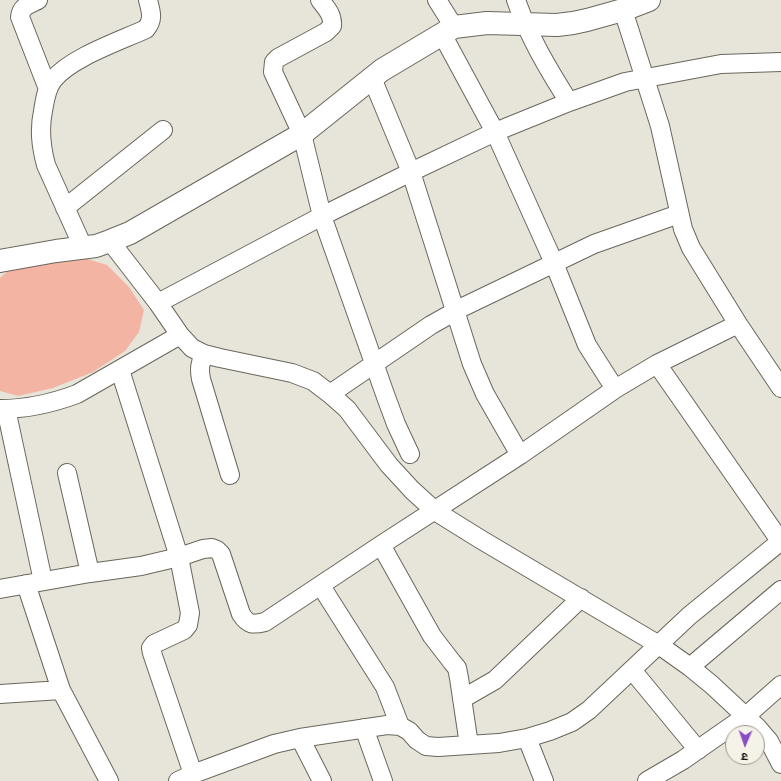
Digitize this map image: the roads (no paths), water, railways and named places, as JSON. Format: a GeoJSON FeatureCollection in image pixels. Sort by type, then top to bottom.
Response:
{"type":"FeatureCollection","features":[{"type":"Feature","properties":{"kind":"street"},"geometry":{"type":"LineString","coordinates":[[38,0],[24,7],[20,12],[20,17],[48,89]]}},
{"type":"Feature","properties":{"kind":"street"},"geometry":{"type":"LineString","coordinates":[[83,247],[46,165],[40,136],[40,124],[48,89],[53,80],[61,71],[74,62],[146,29],[152,18],[148,0]]}},
{"type":"Feature","properties":{"kind":"street"},"geometry":{"type":"LineString","coordinates":[[320,0],[330,13],[332,26],[326,32],[278,58],[274,62],[273,72],[302,134],[322,216],[396,424],[410,454]]}},
{"type":"Feature","properties":{"kind":"street"},"geometry":{"type":"LineString","coordinates":[[437,0],[448,30],[554,263],[585,340],[615,389]]}},
{"type":"Feature","properties":{"kind":"street"},"geometry":{"type":"LineString","coordinates":[[516,0],[525,24],[540,54],[569,102]]}},
{"type":"Feature","properties":{"kind":"street"},"geometry":{"type":"LineString","coordinates":[[0,261],[96,246],[110,242],[130,233],[302,134],[382,70],[448,30],[487,23],[557,25],[573,23],[623,10],[649,0]]}},
{"type":"Feature","properties":{"kind":"street"},"geometry":{"type":"LineString","coordinates":[[623,10],[660,126],[683,229],[691,248],[738,324],[781,388]]}},
{"type":"Feature","properties":{"kind":"street"},"geometry":{"type":"LineString","coordinates":[[158,303],[322,216],[411,172],[494,132],[569,102],[611,86],[721,64],[781,62]]}},
{"type":"Feature","properties":{"kind":"street"},"geometry":{"type":"LineString","coordinates":[[372,78],[411,172],[478,381],[520,455]]}},
{"type":"Feature","properties":{"kind":"street"},"geometry":{"type":"LineString","coordinates":[[65,208],[162,130]]}},
{"type":"Feature","properties":{"kind":"street"},"geometry":{"type":"LineString","coordinates":[[330,394],[431,325],[456,311],[594,244],[679,214]]}},
{"type":"Feature","properties":{"kind":"street"},"geometry":{"type":"LineString","coordinates":[[110,242],[158,303],[180,335],[192,348],[204,354],[292,373],[313,381],[347,409],[389,465],[412,490],[435,511],[659,645],[690,666],[758,727],[781,764]]}},
{"type":"Feature","properties":{"kind":"street"},"geometry":{"type":"LineString","coordinates":[[0,589],[90,573],[141,566],[179,557],[203,549],[212,548],[221,554],[241,614],[248,623],[255,625],[265,622],[520,455],[615,389],[657,364],[738,324]]}},
{"type":"Feature","properties":{"kind":"street"},"geometry":{"type":"LineString","coordinates":[[109,781],[61,690],[34,583],[3,409],[60,400],[77,394],[180,335]]}},
{"type":"Feature","properties":{"kind":"street"},"geometry":{"type":"LineString","coordinates":[[204,354],[200,363],[199,371],[230,475]]}},
{"type":"Feature","properties":{"kind":"street"},"geometry":{"type":"LineString","coordinates":[[120,370],[179,557],[190,613],[188,626],[184,630],[154,644],[152,648],[152,653],[186,778],[274,744],[300,738],[364,728],[387,725],[400,726],[409,731],[426,746],[438,747],[499,743],[527,738],[572,722],[589,710],[689,616],[781,542],[657,364]]}},
{"type":"Feature","properties":{"kind":"street"},"geometry":{"type":"LineString","coordinates":[[67,473],[90,573]]}},
{"type":"Feature","properties":{"kind":"street"},"geometry":{"type":"LineString","coordinates":[[381,545],[432,636],[456,668],[459,678],[469,745]]}},
{"type":"Feature","properties":{"kind":"street"},"geometry":{"type":"LineString","coordinates":[[321,586],[385,688],[400,726]]}},
{"type":"Feature","properties":{"kind":"street"},"geometry":{"type":"LineString","coordinates":[[690,666],[781,590]]}},
{"type":"Feature","properties":{"kind":"street"},"geometry":{"type":"LineString","coordinates":[[462,698],[495,680],[581,598]]}},
{"type":"Feature","properties":{"kind":"street"},"geometry":{"type":"LineString","coordinates":[[632,670],[698,750]]}},
{"type":"Feature","properties":{"kind":"street"},"geometry":{"type":"LineString","coordinates":[[646,781],[698,750],[746,716],[781,685]]}},
{"type":"Feature","properties":{"kind":"street"},"geometry":{"type":"LineString","coordinates":[[0,694],[61,690]]}},
{"type":"Feature","properties":{"kind":"street"},"geometry":{"type":"LineString","coordinates":[[364,728],[383,781]]}},
{"type":"Feature","properties":{"kind":"street"},"geometry":{"type":"LineString","coordinates":[[300,738],[322,781]]}},
{"type":"Feature","properties":{"kind":"street"},"geometry":{"type":"LineString","coordinates":[[527,738],[544,781]]}}]}
